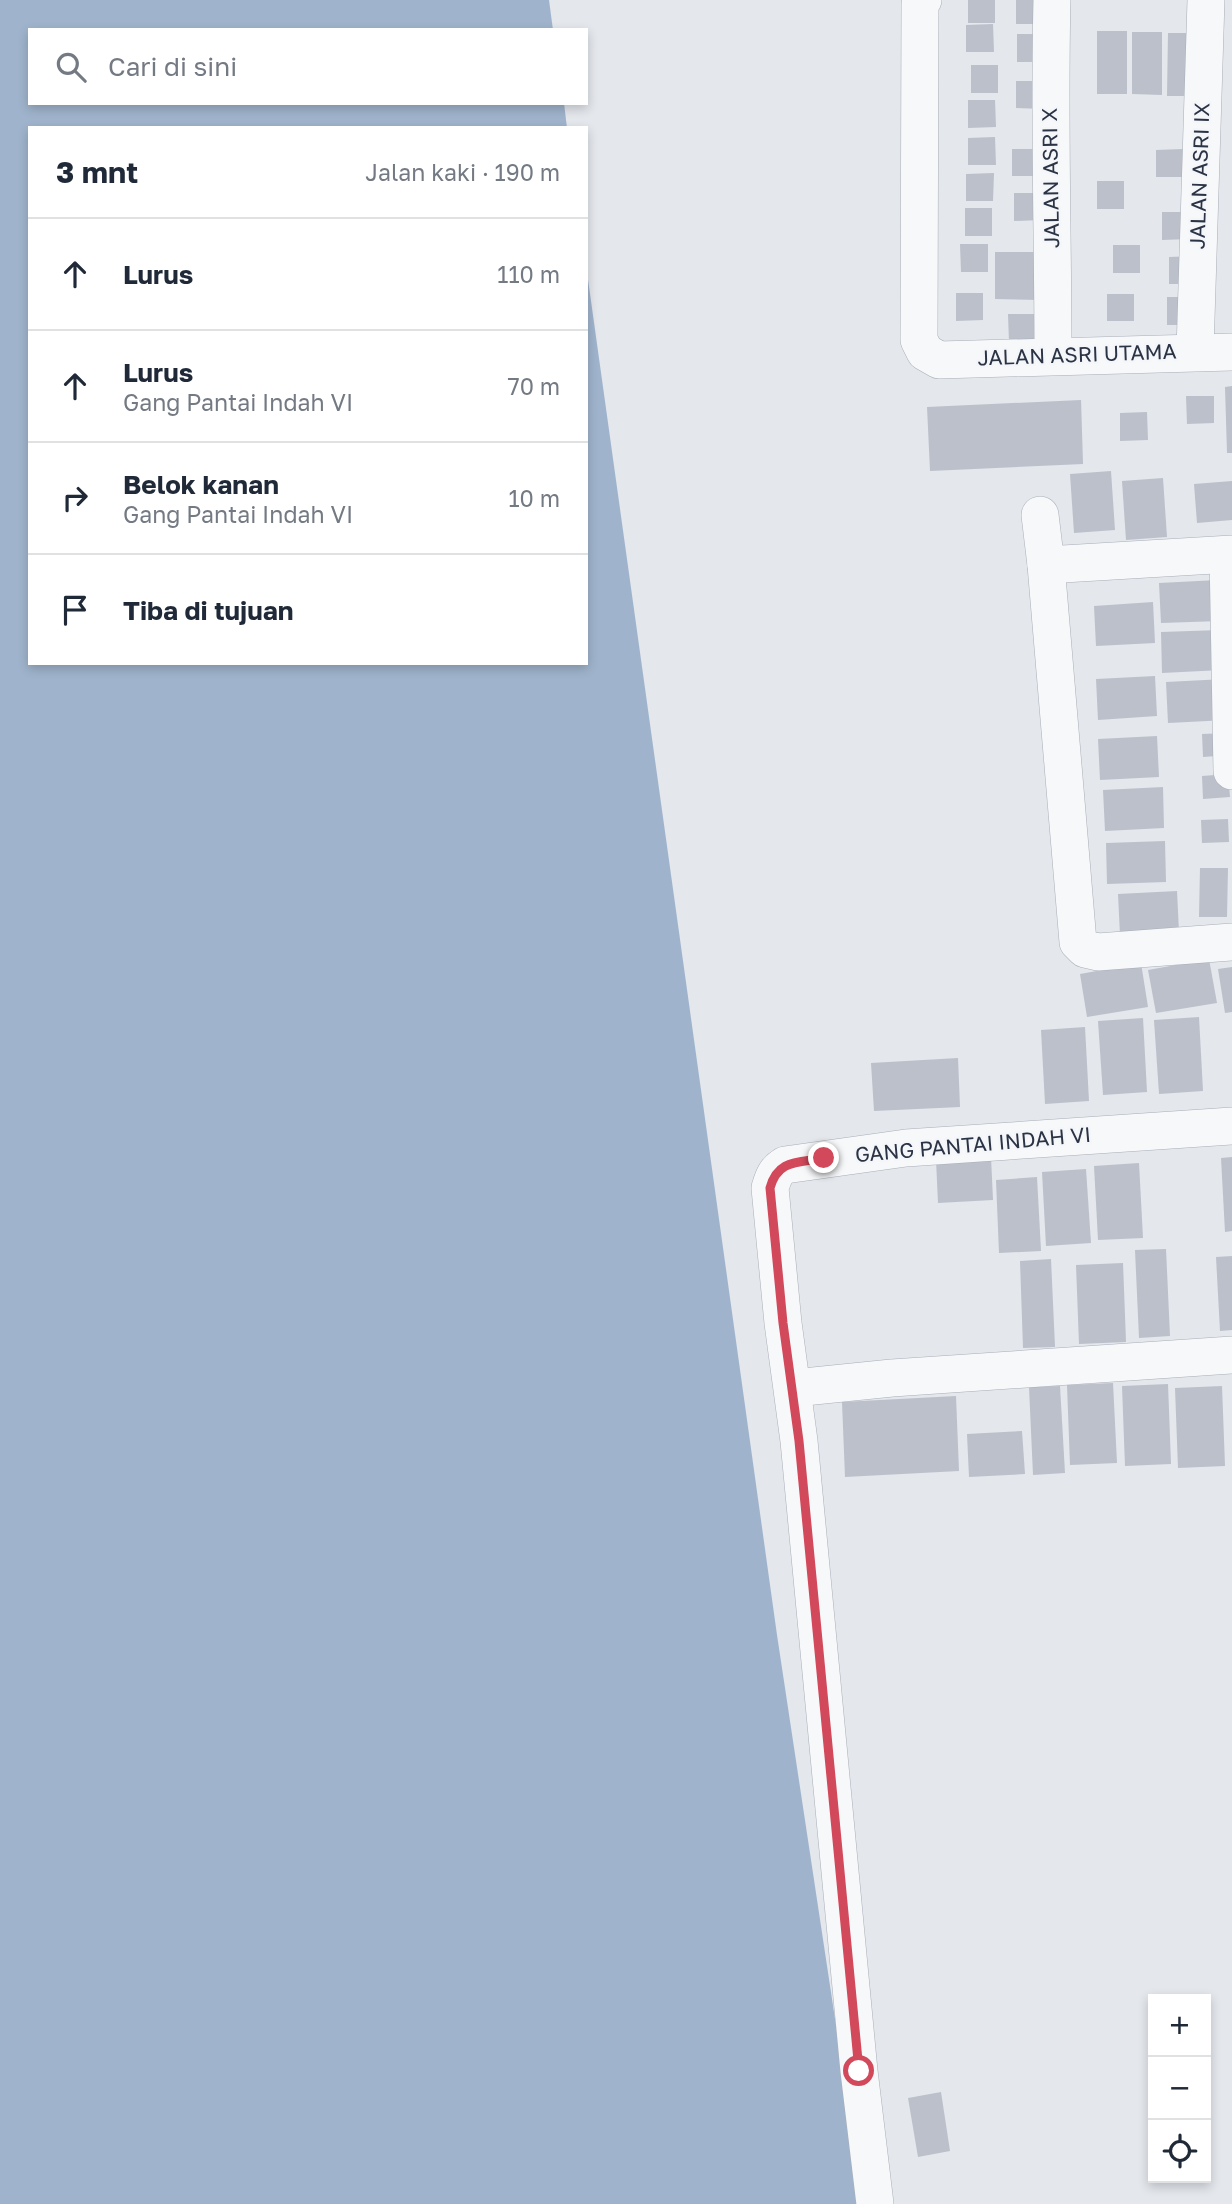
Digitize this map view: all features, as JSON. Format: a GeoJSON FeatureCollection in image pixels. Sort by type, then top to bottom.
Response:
{"type":"FeatureCollection","features":[{"type":"Feature","properties":{"kind":"street","name":"JALAN ASRI UTAMA"},"geometry":{"type":"LineString","coordinates":[[923,0],[920,4],[918,286],[919,340],[925,352],[939,360],[1232,352]]}},
{"type":"Feature","properties":{"kind":"street","name":"JALAN ASRI X"},"geometry":{"type":"LineString","coordinates":[[1052,0],[1049,98],[1053,356]]}},
{"type":"Feature","properties":{"kind":"street","name":"JALAN ASRI IX"},"geometry":{"type":"LineString","coordinates":[[1195,351],[1206,0]]}},
{"type":"Feature","properties":{"kind":"street"},"geometry":{"type":"LineString","coordinates":[[1040,515],[1078,942],[1085,949],[1098,952],[1232,942]]}},
{"type":"Feature","properties":{"kind":"street"},"geometry":{"type":"LineString","coordinates":[[1046,565],[1230,555],[1232,771]]}},
{"type":"Feature","properties":{"kind":"street","name":"GANG PANTAI INDAH VI"},"geometry":{"type":"LineString","coordinates":[[875,2204],[858,2058],[794,1388],[783,1323],[770,1188],[777,1170],[785,1165],[906,1148],[1232,1126]]}},
{"type":"Feature","properties":{"kind":"street"},"geometry":{"type":"LineString","coordinates":[[794,1388],[892,1378],[1232,1355]]}},
{"type":"Feature","properties":{"kind":"water"},"geometry":{"type":"Polygon","coordinates":[[[0,0],[549,0],[553,28],[28,28],[28,105],[564,105],[567,126],[28,126],[28,665],[588,665],[588,279],[777,1635],[863,2204],[0,2204],[0,0]]]}},
{"type":"Feature","properties":{"kind":"building"},"geometry":{"type":"Polygon","coordinates":[[[968,0],[995,0],[995,23],[968,23],[968,0]]]}},
{"type":"Feature","properties":{"kind":"building"},"geometry":{"type":"Polygon","coordinates":[[[1016,0],[1043,0],[1043,24],[1016,24],[1016,0]]]}},
{"type":"Feature","properties":{"kind":"building"},"geometry":{"type":"Polygon","coordinates":[[[993,24],[994,52],[966,52],[966,25],[993,24]]]}},
{"type":"Feature","properties":{"kind":"building"},"geometry":{"type":"Polygon","coordinates":[[[1097,31],[1127,31],[1127,94],[1097,94],[1097,31]]]}},
{"type":"Feature","properties":{"kind":"building"},"geometry":{"type":"Polygon","coordinates":[[[1132,32],[1162,32],[1162,95],[1132,94],[1132,32]]]}},
{"type":"Feature","properties":{"kind":"building"},"geometry":{"type":"Polygon","coordinates":[[[1168,33],[1198,33],[1198,96],[1167,96],[1168,33]]]}},
{"type":"Feature","properties":{"kind":"building"},"geometry":{"type":"Polygon","coordinates":[[[1017,34],[1044,34],[1044,62],[1017,62],[1017,34]]]}},
{"type":"Feature","properties":{"kind":"building"},"geometry":{"type":"Polygon","coordinates":[[[971,65],[998,65],[998,93],[971,93],[971,65]]]}},
{"type":"Feature","properties":{"kind":"building"},"geometry":{"type":"Polygon","coordinates":[[[1016,81],[1042,81],[1043,109],[1016,108],[1016,81]]]}},
{"type":"Feature","properties":{"kind":"building"},"geometry":{"type":"Polygon","coordinates":[[[968,100],[995,100],[996,127],[968,128],[968,100]]]}},
{"type":"Feature","properties":{"kind":"building"},"geometry":{"type":"Polygon","coordinates":[[[995,137],[996,165],[968,165],[968,138],[995,137]]]}},
{"type":"Feature","properties":{"kind":"building"},"geometry":{"type":"Polygon","coordinates":[[[1012,149],[1039,149],[1039,176],[1012,176],[1012,149]]]}},
{"type":"Feature","properties":{"kind":"building"},"geometry":{"type":"Polygon","coordinates":[[[1183,149],[1184,177],[1156,177],[1156,150],[1183,149]]]}},
{"type":"Feature","properties":{"kind":"building"},"geometry":{"type":"Polygon","coordinates":[[[994,173],[993,201],[966,201],[966,174],[994,173]]]}},
{"type":"Feature","properties":{"kind":"building"},"geometry":{"type":"Polygon","coordinates":[[[1097,181],[1124,181],[1124,209],[1097,209],[1097,181]]]}},
{"type":"Feature","properties":{"kind":"building"},"geometry":{"type":"Polygon","coordinates":[[[1014,193],[1042,193],[1042,220],[1014,221],[1014,193]]]}},
{"type":"Feature","properties":{"kind":"building"},"geometry":{"type":"Polygon","coordinates":[[[965,208],[992,208],[992,236],[965,236],[965,208]]]}},
{"type":"Feature","properties":{"kind":"building"},"geometry":{"type":"Polygon","coordinates":[[[1162,212],[1189,212],[1189,239],[1162,240],[1162,212]]]}},
{"type":"Feature","properties":{"kind":"building"},"geometry":{"type":"Polygon","coordinates":[[[960,244],[988,244],[988,272],[961,272],[960,244]]]}},
{"type":"Feature","properties":{"kind":"building"},"geometry":{"type":"Polygon","coordinates":[[[1113,245],[1140,245],[1140,273],[1113,273],[1113,245]]]}},
{"type":"Feature","properties":{"kind":"building"},"geometry":{"type":"Polygon","coordinates":[[[995,252],[1039,252],[1039,300],[995,299],[995,252]]]}},
{"type":"Feature","properties":{"kind":"building"},"geometry":{"type":"Polygon","coordinates":[[[1196,256],[1197,284],[1169,284],[1169,257],[1196,256]]]}},
{"type":"Feature","properties":{"kind":"building"},"geometry":{"type":"Polygon","coordinates":[[[956,293],[983,293],[983,320],[956,321],[956,293]]]}},
{"type":"Feature","properties":{"kind":"building"},"geometry":{"type":"Polygon","coordinates":[[[1107,294],[1134,294],[1134,321],[1107,321],[1107,294]]]}},
{"type":"Feature","properties":{"kind":"building"},"geometry":{"type":"Polygon","coordinates":[[[1167,297],[1194,297],[1194,325],[1167,325],[1167,297]]]}},
{"type":"Feature","properties":{"kind":"building"},"geometry":{"type":"Polygon","coordinates":[[[1008,314],[1036,314],[1035,341],[1009,342],[1008,314]]]}},
{"type":"Feature","properties":{"kind":"building"},"geometry":{"type":"Polygon","coordinates":[[[1232,386],[1232,453],[1227,453],[1225,387],[1232,386]]]}},
{"type":"Feature","properties":{"kind":"building"},"geometry":{"type":"Polygon","coordinates":[[[1186,396],[1214,396],[1214,423],[1187,424],[1186,396]]]}},
{"type":"Feature","properties":{"kind":"building"},"geometry":{"type":"Polygon","coordinates":[[[1081,400],[1083,464],[930,471],[927,407],[1081,400]]]}},
{"type":"Feature","properties":{"kind":"building"},"geometry":{"type":"Polygon","coordinates":[[[1147,412],[1148,440],[1120,441],[1120,413],[1147,412]]]}},
{"type":"Feature","properties":{"kind":"building"},"geometry":{"type":"Polygon","coordinates":[[[1111,471],[1115,530],[1074,533],[1070,474],[1111,471]]]}},
{"type":"Feature","properties":{"kind":"building"},"geometry":{"type":"Polygon","coordinates":[[[1163,478],[1167,537],[1126,540],[1122,481],[1163,478]]]}},
{"type":"Feature","properties":{"kind":"building"},"geometry":{"type":"Polygon","coordinates":[[[1232,481],[1232,520],[1197,523],[1194,484],[1232,481]]]}},
{"type":"Feature","properties":{"kind":"building"},"geometry":{"type":"Polygon","coordinates":[[[1218,580],[1220,621],[1161,623],[1159,583],[1218,580]]]}},
{"type":"Feature","properties":{"kind":"building"},"geometry":{"type":"Polygon","coordinates":[[[1153,602],[1155,643],[1096,646],[1094,606],[1153,602]]]}},
{"type":"Feature","properties":{"kind":"building"},"geometry":{"type":"Polygon","coordinates":[[[1220,630],[1222,670],[1162,673],[1161,632],[1220,630]]]}},
{"type":"Feature","properties":{"kind":"building"},"geometry":{"type":"Polygon","coordinates":[[[1155,676],[1157,716],[1098,720],[1096,679],[1155,676]]]}},
{"type":"Feature","properties":{"kind":"building"},"geometry":{"type":"Polygon","coordinates":[[[1225,679],[1227,720],[1168,723],[1166,682],[1225,679]]]}},
{"type":"Feature","properties":{"kind":"building"},"geometry":{"type":"Polygon","coordinates":[[[1229,733],[1230,755],[1203,757],[1202,734],[1229,733]]]}},
{"type":"Feature","properties":{"kind":"building"},"geometry":{"type":"Polygon","coordinates":[[[1157,736],[1159,777],[1100,780],[1098,739],[1157,736]]]}},
{"type":"Feature","properties":{"kind":"building"},"geometry":{"type":"Polygon","coordinates":[[[1228,774],[1230,797],[1203,799],[1202,776],[1228,774]]]}},
{"type":"Feature","properties":{"kind":"building"},"geometry":{"type":"Polygon","coordinates":[[[1163,787],[1164,828],[1105,831],[1103,790],[1163,787]]]}},
{"type":"Feature","properties":{"kind":"building"},"geometry":{"type":"Polygon","coordinates":[[[1228,819],[1229,842],[1202,843],[1201,820],[1228,819]]]}},
{"type":"Feature","properties":{"kind":"building"},"geometry":{"type":"Polygon","coordinates":[[[1165,841],[1166,882],[1107,884],[1106,843],[1165,841]]]}},
{"type":"Feature","properties":{"kind":"building"},"geometry":{"type":"Polygon","coordinates":[[[1200,868],[1228,868],[1227,917],[1199,917],[1200,868]]]}},
{"type":"Feature","properties":{"kind":"building"},"geometry":{"type":"Polygon","coordinates":[[[1177,891],[1179,932],[1120,935],[1118,894],[1177,891]]]}},
{"type":"Feature","properties":{"kind":"building"},"geometry":{"type":"Polygon","coordinates":[[[1209,959],[1217,1003],[1156,1013],[1148,970],[1209,959]]]}},
{"type":"Feature","properties":{"kind":"building"},"geometry":{"type":"Polygon","coordinates":[[[1141,963],[1148,1007],[1087,1017],[1080,974],[1141,963]]]}},
{"type":"Feature","properties":{"kind":"building"},"geometry":{"type":"Polygon","coordinates":[[[1232,967],[1232,1012],[1225,1013],[1218,969],[1232,967]]]}},
{"type":"Feature","properties":{"kind":"building"},"geometry":{"type":"Polygon","coordinates":[[[1199,1017],[1203,1091],[1159,1094],[1154,1020],[1199,1017]]]}},
{"type":"Feature","properties":{"kind":"building"},"geometry":{"type":"Polygon","coordinates":[[[1143,1018],[1147,1092],[1103,1095],[1098,1021],[1143,1018]]]}},
{"type":"Feature","properties":{"kind":"building"},"geometry":{"type":"Polygon","coordinates":[[[1085,1027],[1089,1101],[1045,1104],[1041,1030],[1085,1027]]]}},
{"type":"Feature","properties":{"kind":"building"},"geometry":{"type":"Polygon","coordinates":[[[958,1058],[960,1107],[874,1111],[871,1063],[958,1058]]]}},
{"type":"Feature","properties":{"kind":"building"},"geometry":{"type":"Polygon","coordinates":[[[991,1157],[993,1200],[938,1203],[936,1160],[991,1157]]]}},
{"type":"Feature","properties":{"kind":"building"},"geometry":{"type":"Polygon","coordinates":[[[1232,1157],[1232,1231],[1225,1232],[1221,1158],[1232,1157]]]}},
{"type":"Feature","properties":{"kind":"building"},"geometry":{"type":"Polygon","coordinates":[[[1139,1163],[1143,1238],[1098,1240],[1094,1166],[1139,1163]]]}},
{"type":"Feature","properties":{"kind":"building"},"geometry":{"type":"Polygon","coordinates":[[[1086,1169],[1091,1243],[1046,1246],[1042,1172],[1086,1169]]]}},
{"type":"Feature","properties":{"kind":"building"},"geometry":{"type":"Polygon","coordinates":[[[1037,1177],[1041,1251],[999,1253],[996,1180],[1037,1177]]]}},
{"type":"Feature","properties":{"kind":"building"},"geometry":{"type":"Polygon","coordinates":[[[1166,1249],[1170,1336],[1139,1338],[1135,1250],[1166,1249]]]}},
{"type":"Feature","properties":{"kind":"building"},"geometry":{"type":"Polygon","coordinates":[[[1232,1256],[1232,1330],[1220,1331],[1216,1257],[1232,1256]]]}},
{"type":"Feature","properties":{"kind":"building"},"geometry":{"type":"Polygon","coordinates":[[[1051,1259],[1055,1347],[1023,1348],[1020,1261],[1051,1259]]]}},
{"type":"Feature","properties":{"kind":"building"},"geometry":{"type":"Polygon","coordinates":[[[1123,1263],[1126,1342],[1079,1344],[1076,1265],[1123,1263]]]}},
{"type":"Feature","properties":{"kind":"building"},"geometry":{"type":"Polygon","coordinates":[[[1113,1383],[1117,1463],[1070,1465],[1067,1385],[1113,1383]]]}},
{"type":"Feature","properties":{"kind":"building"},"geometry":{"type":"Polygon","coordinates":[[[1168,1384],[1171,1464],[1125,1466],[1122,1386],[1168,1384]]]}},
{"type":"Feature","properties":{"kind":"building"},"geometry":{"type":"Polygon","coordinates":[[[1060,1386],[1065,1473],[1033,1475],[1029,1387],[1060,1386]]]}},
{"type":"Feature","properties":{"kind":"building"},"geometry":{"type":"Polygon","coordinates":[[[1222,1386],[1225,1466],[1178,1468],[1175,1388],[1222,1386]]]}},
{"type":"Feature","properties":{"kind":"building"},"geometry":{"type":"Polygon","coordinates":[[[956,1396],[959,1471],[845,1477],[842,1402],[956,1396]]]}},
{"type":"Feature","properties":{"kind":"building"},"geometry":{"type":"Polygon","coordinates":[[[1022,1431],[1025,1474],[969,1477],[967,1434],[1022,1431]]]}},
{"type":"Feature","properties":{"kind":"building"},"geometry":{"type":"Polygon","coordinates":[[[941,2092],[950,2151],[918,2157],[908,2098],[941,2092]]]}},
{"type":"Feature","properties":{"kind":"route"},"geometry":{"type":"LineString","coordinates":[[824,1158],[785,1165],[777,1170],[770,1188],[783,1323],[794,1388],[859,2071]]}}]}
